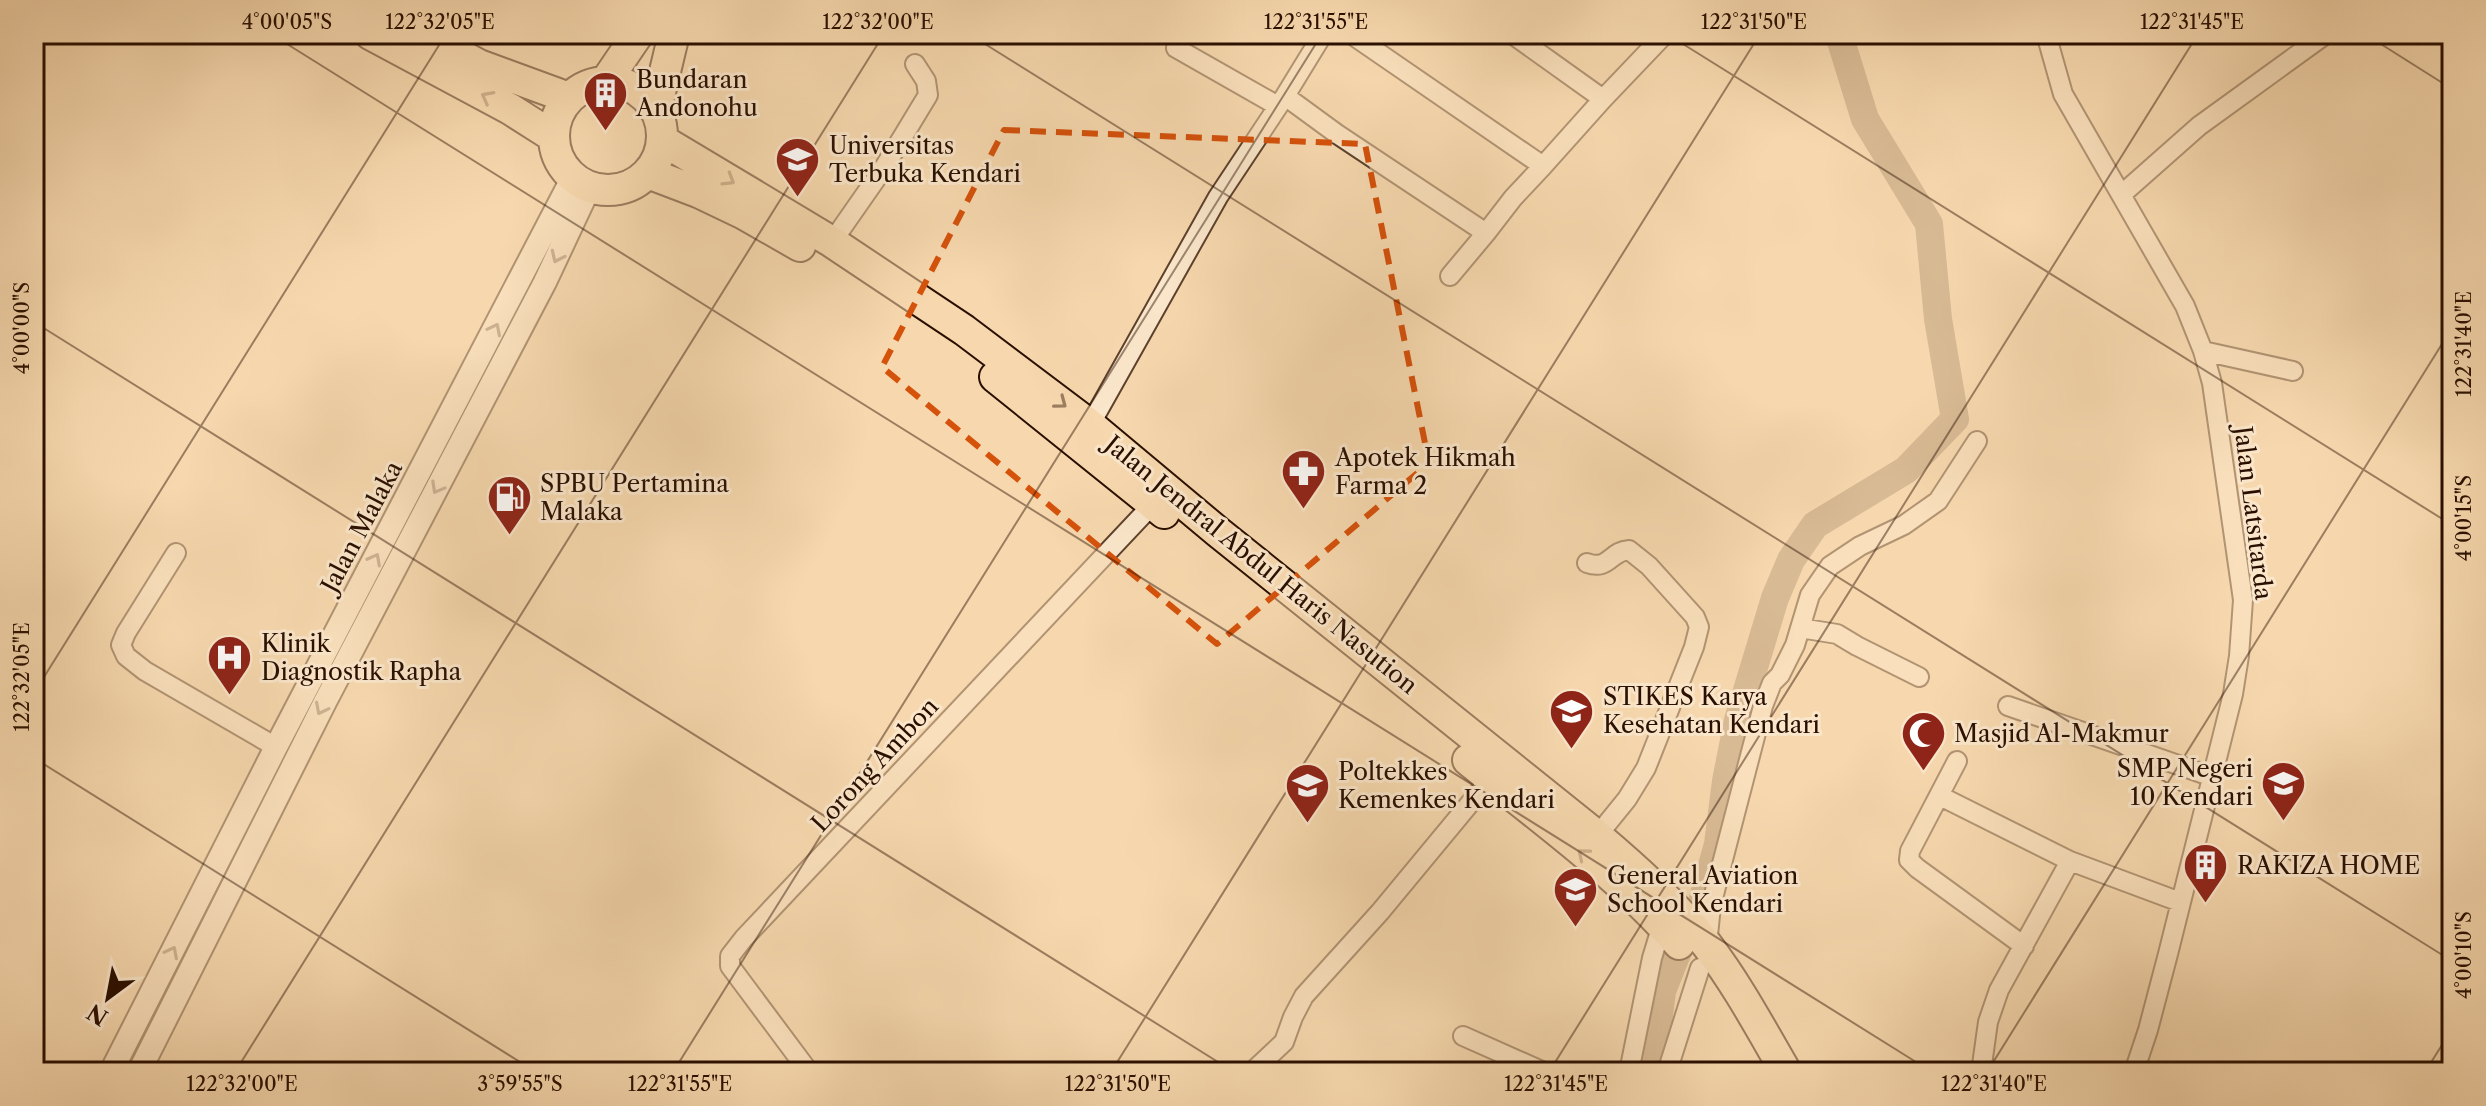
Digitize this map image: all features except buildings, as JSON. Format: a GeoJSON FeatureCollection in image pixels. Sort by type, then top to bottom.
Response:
{"type":"FeatureCollection","features":[{"type":"Feature","properties":{"kind":"highway"},"geometry":{"type":"LineString","coordinates":[[370,34],[510,109],[554,137]]}},
{"type":"Feature","properties":{"kind":"highway"},"geometry":{"type":"LineString","coordinates":[[421,34],[479,65],[569,98]]}},
{"type":"Feature","properties":{"kind":"highway"},"geometry":{"type":"LineString","coordinates":[[606,81],[638,34]]}},
{"type":"Feature","properties":{"kind":"highway"},"geometry":{"type":"LineString","coordinates":[[656,109],[674,34]]}},
{"type":"Feature","properties":{"kind":"highway"},"geometry":{"type":"LineString","coordinates":[[606,81],[626,84],[643,94],[656,109],[662,140],[660,152],[648,173],[621,188],[605,190],[582,182],[559,159],[554,137],[557,116],[569,98],[579,89],[606,81]]}},
{"type":"Feature","properties":{"kind":"highway","name":"Jalan Jendral Abdul Haris Nasution"},"geometry":{"type":"LineString","coordinates":[[662,140],[832,242],[958,338],[997,378],[1153,504],[1597,836],[1627,861],[1700,953],[1734,1005],[1786,1072]]}},
{"type":"Feature","properties":{"kind":"highway","name":"Jalan Jendral Abdul Haris Nasution"},"geometry":{"type":"LineString","coordinates":[[648,173],[698,192],[757,221],[958,338],[1090,425],[1399,690],[1491,778],[1593,862],[1669,917]]}},
{"type":"Feature","properties":{"kind":"highway","name":"Jalan Jendral Abdul Haris Nasution"},"geometry":{"type":"LineString","coordinates":[[1734,1005],[1763,1072]]}},
{"type":"Feature","properties":{"kind":"street"},"geometry":{"type":"LineString","coordinates":[[1090,425],[1218,197],[1323,34]]}},
{"type":"Feature","properties":{"kind":"street"},"geometry":{"type":"LineString","coordinates":[[1351,34],[1543,166]]}},
{"type":"Feature","properties":{"kind":"street"},"geometry":{"type":"LineString","coordinates":[[1512,34],[1603,99]]}},
{"type":"Feature","properties":{"kind":"street"},"geometry":{"type":"LineString","coordinates":[[1450,276],[1513,198],[1665,34]]}},
{"type":"Feature","properties":{"kind":"street","name":"Jalan Latsitarda"},"geometry":{"type":"LineString","coordinates":[[2046,34],[2063,94],[2185,306],[2203,351],[2212,383],[2243,600],[2235,682],[2152,1015],[2134,1072]]}},
{"type":"Feature","properties":{"kind":"street"},"geometry":{"type":"LineString","coordinates":[[2121,195],[2199,126],[2326,34]]}},
{"type":"Feature","properties":{"kind":"street"},"geometry":{"type":"LineString","coordinates":[[1176,48],[1282,101],[1486,233]]}},
{"type":"Feature","properties":{"kind":"street"},"geometry":{"type":"LineString","coordinates":[[832,242],[885,166],[928,95],[926,81],[915,64]]}},
{"type":"Feature","properties":{"kind":"street","name":"Jalan Malaka"},"geometry":{"type":"LineString","coordinates":[[111,1072],[276,747],[582,182]]}},
{"type":"Feature","properties":{"kind":"street","name":"Jalan Malaka"},"geometry":{"type":"LineString","coordinates":[[139,1072],[304,743],[545,282],[582,182]]}},
{"type":"Feature","properties":{"kind":"street"},"geometry":{"type":"LineString","coordinates":[[2203,351],[2293,371]]}},
{"type":"Feature","properties":{"kind":"street"},"geometry":{"type":"LineString","coordinates":[[1667,1072],[1763,706],[1772,683],[1780,675],[1795,645],[1810,595],[1830,566],[1860,546],[1904,525],[1938,501],[1977,441]]}},
{"type":"Feature","properties":{"kind":"street","name":"Lorong Ambon"},"geometry":{"type":"LineString","coordinates":[[809,1072],[730,966],[730,956],[1153,504]]}},
{"type":"Feature","properties":{"kind":"street"},"geometry":{"type":"LineString","coordinates":[[1587,563],[1596,567],[1604,565],[1621,550],[1629,550],[1649,566],[1695,617],[1699,627],[1646,768],[1627,799],[1597,836]]}},
{"type":"Feature","properties":{"kind":"street"},"geometry":{"type":"LineString","coordinates":[[176,553],[126,633],[121,645],[126,656],[145,671],[276,747]]}},
{"type":"Feature","properties":{"kind":"street"},"geometry":{"type":"LineString","coordinates":[[1800,628],[1837,634],[1919,677]]}},
{"type":"Feature","properties":{"kind":"street"},"geometry":{"type":"LineString","coordinates":[[2008,706],[2213,777]]}},
{"type":"Feature","properties":{"kind":"street"},"geometry":{"type":"LineString","coordinates":[[1957,761],[1910,851],[1909,860],[2024,946]]}},
{"type":"Feature","properties":{"kind":"street"},"geometry":{"type":"LineString","coordinates":[[1252,1072],[1284,1042],[1304,996],[1380,912],[1491,778]]}},
{"type":"Feature","properties":{"kind":"street"},"geometry":{"type":"LineString","coordinates":[[1940,796],[2070,861],[2180,902]]}},
{"type":"Feature","properties":{"kind":"street"},"geometry":{"type":"LineString","coordinates":[[1981,1072],[1992,1005],[2070,861]]}},
{"type":"Feature","properties":{"kind":"street"},"geometry":{"type":"LineString","coordinates":[[1629,1072],[1644,991],[1669,917]]}},
{"type":"Feature","properties":{"kind":"street"},"geometry":{"type":"LineString","coordinates":[[1463,1036],[1544,1072]]}},
{"type":"Feature","properties":{"kind":"highlighted area"},"geometry":{"type":"Polygon","coordinates":[[[1004,130],[1365,144],[1429,463],[1217,644],[882,367],[1004,130]]]}},
{"type":"Feature","properties":{"kind":"waterway"},"geometry":{"type":"LineString","coordinates":[[1652,1072],[1662,991],[1702,902],[1718,844],[1738,720],[1775,598],[1791,560],[1815,525],[1906,470],[1955,419],[1938,319],[1929,224],[1865,119],[1841,34]]}},
{"type":"Feature","properties":{"kind":"place","name":"Bundaran Andonohu"},"geometry":{"type":"Point","coordinates":[605,133]}},
{"type":"Feature","properties":{"kind":"place","name":"Universitas Terbuka Kendari"},"geometry":{"type":"Point","coordinates":[798,199]}},
{"type":"Feature","properties":{"kind":"place","name":"Apotek Hikmah Farma 2"},"geometry":{"type":"Point","coordinates":[1304,511]}},
{"type":"Feature","properties":{"kind":"place","name":"SPBU Pertamina Malaka"},"geometry":{"type":"Point","coordinates":[509,537]}},
{"type":"Feature","properties":{"kind":"place","name":"Klinik Diagnostik Rapha"},"geometry":{"type":"Point","coordinates":[230,697]}},
{"type":"Feature","properties":{"kind":"place","name":"STIKES Karya Kesehatan Kendari"},"geometry":{"type":"Point","coordinates":[1572,750]}},
{"type":"Feature","properties":{"kind":"place","name":"Masjid Al-Makmur"},"geometry":{"type":"Point","coordinates":[1923,773]}},
{"type":"Feature","properties":{"kind":"place","name":"SMP Negeri 10 Kendari"},"geometry":{"type":"Point","coordinates":[2284,822]}},
{"type":"Feature","properties":{"kind":"place","name":"Poltekkes Kemenkes Kendari"},"geometry":{"type":"Point","coordinates":[1307,825]}},
{"type":"Feature","properties":{"kind":"place","name":"RAKIZA HOME"},"geometry":{"type":"Point","coordinates":[2206,905]}},
{"type":"Feature","properties":{"kind":"place","name":"General Aviation School Kendari"},"geometry":{"type":"Point","coordinates":[1576,929]}}]}
